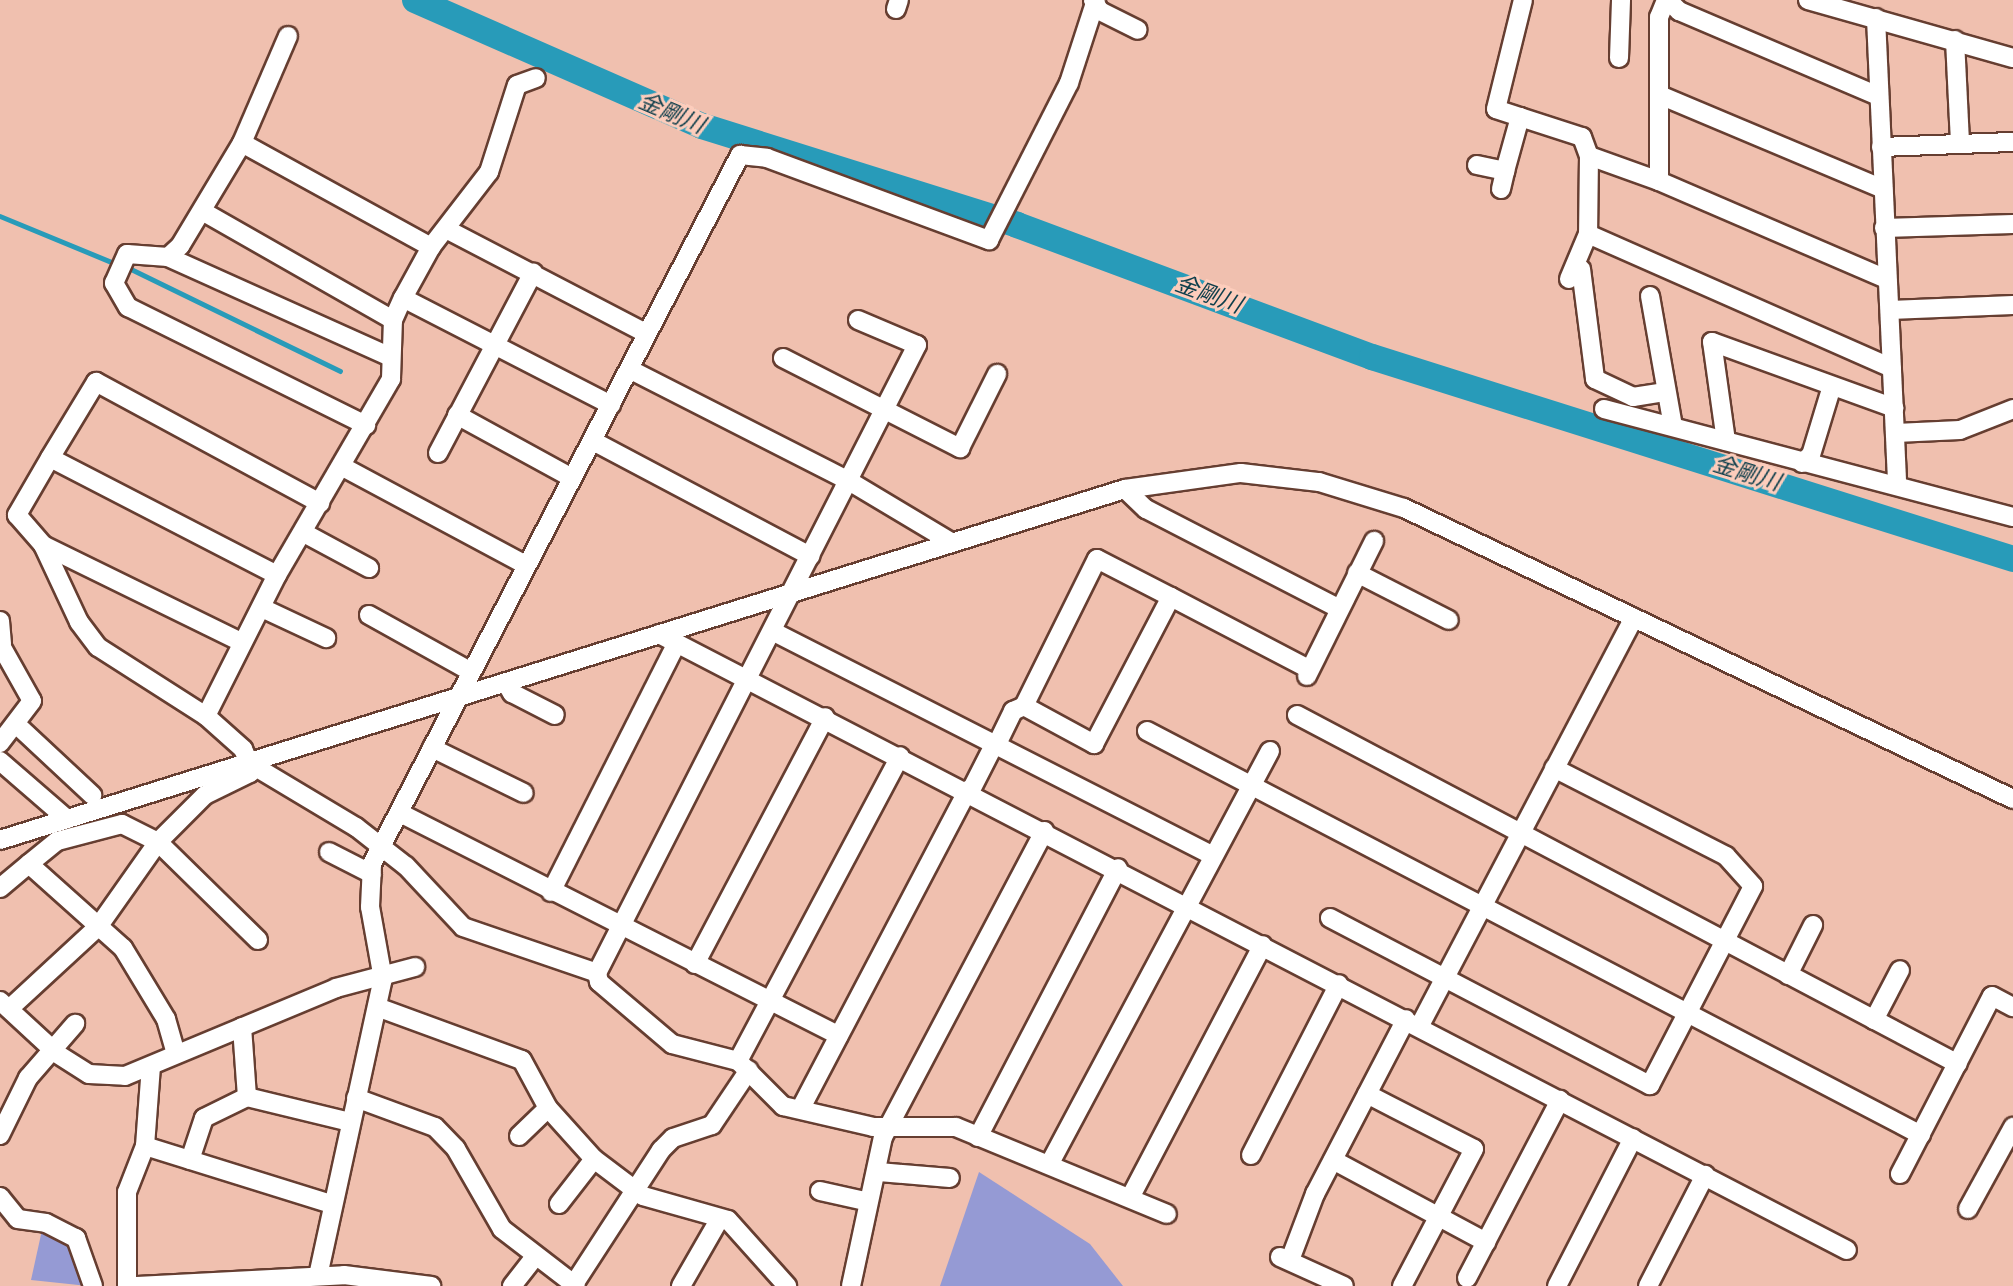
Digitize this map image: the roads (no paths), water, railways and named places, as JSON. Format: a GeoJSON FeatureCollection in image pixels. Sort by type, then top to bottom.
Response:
{"type":"FeatureCollection","features":[{"type":"Feature","properties":{"kind":"street"},"geometry":{"type":"LineString","coordinates":[[1524,0],[1496,109],[1582,137],[1589,156],[1588,234],[1568,273],[1576,333]]}},
{"type":"Feature","properties":{"kind":"street"},"geometry":{"type":"LineString","coordinates":[[1619,58],[1621,0]]}},
{"type":"Feature","properties":{"kind":"street"},"geometry":{"type":"LineString","coordinates":[[1659,181],[1662,96],[1659,17],[1667,0],[1679,11],[1878,96]]}},
{"type":"Feature","properties":{"kind":"street"},"geometry":{"type":"LineString","coordinates":[[1808,0],[2013,58]]}},
{"type":"Feature","properties":{"kind":"street"},"geometry":{"type":"LineString","coordinates":[[318,1276],[331,1204],[383,979],[370,907],[372,874],[379,846],[400,813],[458,699],[468,670],[593,442],[631,370],[646,333],[740,155],[767,159],[989,240],[1004,200],[1069,83],[1095,1],[1138,30]]}},
{"type":"Feature","properties":{"kind":"street"},"geometry":{"type":"LineString","coordinates":[[1876,18],[1897,486]]}},
{"type":"Feature","properties":{"kind":"street"},"geometry":{"type":"LineString","coordinates":[[168,257],[202,211],[242,143],[288,36]]}},
{"type":"Feature","properties":{"kind":"street"},"geometry":{"type":"LineString","coordinates":[[1955,40],[1960,144]]}},
{"type":"Feature","properties":{"kind":"street"},"geometry":{"type":"LineString","coordinates":[[205,716],[277,575],[343,467],[391,379],[388,356],[393,320],[402,298],[431,247],[489,172],[517,85],[536,78]]}},
{"type":"Feature","properties":{"kind":"street"},"geometry":{"type":"LineString","coordinates":[[1662,96],[1883,189]]}},
{"type":"Feature","properties":{"kind":"street"},"geometry":{"type":"LineString","coordinates":[[1478,165],[1503,180],[1520,117]]}},
{"type":"Feature","properties":{"kind":"street"},"geometry":{"type":"LineString","coordinates":[[1881,147],[2013,142]]}},
{"type":"Feature","properties":{"kind":"street"},"geometry":{"type":"LineString","coordinates":[[242,143],[431,247]]}},
{"type":"Feature","properties":{"kind":"street"},"geometry":{"type":"LineString","coordinates":[[1589,156],[1659,181],[1886,279]]}},
{"type":"Feature","properties":{"kind":"street"},"geometry":{"type":"LineString","coordinates":[[202,211],[393,320]]}},
{"type":"Feature","properties":{"kind":"street"},"geometry":{"type":"LineString","coordinates":[[1884,228],[2013,224]]}},
{"type":"Feature","properties":{"kind":"street"},"geometry":{"type":"LineString","coordinates":[[446,229],[646,333]]}},
{"type":"Feature","properties":{"kind":"street"},"geometry":{"type":"LineString","coordinates":[[1588,234],[1892,368]]}},
{"type":"Feature","properties":{"kind":"street"},"geometry":{"type":"LineString","coordinates":[[366,425],[128,307],[114,283],[127,254],[168,257],[388,356]]}},
{"type":"Feature","properties":{"kind":"street"},"geometry":{"type":"LineString","coordinates":[[1581,269],[1595,379],[1633,397],[1666,392]]}},
{"type":"Feature","properties":{"kind":"street"},"geometry":{"type":"LineString","coordinates":[[438,453],[533,273]]}},
{"type":"Feature","properties":{"kind":"street"},"geometry":{"type":"LineString","coordinates":[[1650,296],[1673,426]]}},
{"type":"Feature","properties":{"kind":"street"},"geometry":{"type":"LineString","coordinates":[[402,298],[492,348],[611,405]]}},
{"type":"Feature","properties":{"kind":"street"},"geometry":{"type":"LineString","coordinates":[[1890,310],[2013,305]]}},
{"type":"Feature","properties":{"kind":"street"},"geometry":{"type":"LineString","coordinates":[[859,320],[917,345],[791,593],[774,632],[620,926],[597,973],[599,982],[656,1035],[744,1066],[783,1106],[802,1106],[891,1127],[948,1126],[1132,1194],[1167,1214]]}},
{"type":"Feature","properties":{"kind":"street"},"geometry":{"type":"LineString","coordinates":[[1726,441],[1712,342],[1894,408]]}},
{"type":"Feature","properties":{"kind":"street"},"geometry":{"type":"LineString","coordinates":[[783,358],[884,412],[960,448],[998,374]]}},
{"type":"Feature","properties":{"kind":"street"},"geometry":{"type":"LineString","coordinates":[[631,370],[849,481],[951,542]]}},
{"type":"Feature","properties":{"kind":"street"},"geometry":{"type":"LineString","coordinates":[[241,642],[43,545],[8,513],[50,458],[96,382],[320,503]]}},
{"type":"Feature","properties":{"kind":"street"},"geometry":{"type":"LineString","coordinates":[[1801,463],[1811,455],[1832,386]]}},
{"type":"Feature","properties":{"kind":"street"},"geometry":{"type":"LineString","coordinates":[[1604,409],[2013,517]]}},
{"type":"Feature","properties":{"kind":"street"},"geometry":{"type":"LineString","coordinates":[[1896,433],[1960,430],[2013,410]]}},
{"type":"Feature","properties":{"kind":"street"},"geometry":{"type":"LineString","coordinates":[[457,415],[572,478]]}},
{"type":"Feature","properties":{"kind":"street"},"geometry":{"type":"LineString","coordinates":[[593,442],[810,556]]}},
{"type":"Feature","properties":{"kind":"street"},"geometry":{"type":"LineString","coordinates":[[50,458],[277,575]]}},
{"type":"Feature","properties":{"kind":"street"},"geometry":{"type":"LineString","coordinates":[[343,467],[524,564]]}},
{"type":"Feature","properties":{"kind":"street"},"geometry":{"type":"LineString","coordinates":[[0,840],[1125,489],[1220,474],[1319,482],[1404,508],[2013,799]]}},
{"type":"Feature","properties":{"kind":"street"},"geometry":{"type":"LineString","coordinates":[[1125,489],[1146,509],[1338,608]]}},
{"type":"Feature","properties":{"kind":"street"},"geometry":{"type":"LineString","coordinates":[[304,533],[369,568]]}},
{"type":"Feature","properties":{"kind":"street"},"geometry":{"type":"LineString","coordinates":[[802,1106],[1013,711],[1024,706],[1097,559],[1307,672],[1374,541]]}},
{"type":"Feature","properties":{"kind":"street"},"geometry":{"type":"LineString","coordinates":[[43,545],[79,622],[98,647],[205,716],[243,749],[250,773],[205,795],[158,842],[98,927],[4,1005],[52,1049],[97,1077],[151,1066],[176,1051],[243,1027],[336,988],[371,976],[383,979],[415,967]]}},
{"type":"Feature","properties":{"kind":"street"},"geometry":{"type":"LineString","coordinates":[[1357,573],[1449,620]]}},
{"type":"Feature","properties":{"kind":"street"},"geometry":{"type":"LineString","coordinates":[[1024,706],[1094,744],[1171,597]]}},
{"type":"Feature","properties":{"kind":"street"},"geometry":{"type":"LineString","coordinates":[[261,608],[326,638]]}},
{"type":"Feature","properties":{"kind":"street"},"geometry":{"type":"LineString","coordinates":[[369,615],[468,670]]}},
{"type":"Feature","properties":{"kind":"street"},"geometry":{"type":"LineString","coordinates":[[1344,1286],[1285,1259],[1367,1094],[1446,978],[1634,618]]}},
{"type":"Feature","properties":{"kind":"street"},"geometry":{"type":"LineString","coordinates":[[0,621],[1,644],[32,701],[18,725],[0,743]]}},
{"type":"Feature","properties":{"kind":"street"},"geometry":{"type":"LineString","coordinates":[[774,632],[1211,855]]}},
{"type":"Feature","properties":{"kind":"street"},"geometry":{"type":"LineString","coordinates":[[659,634],[1118,868],[1847,1250]]}},
{"type":"Feature","properties":{"kind":"street"},"geometry":{"type":"LineString","coordinates":[[551,892],[677,643]]}},
{"type":"Feature","properties":{"kind":"street"},"geometry":{"type":"LineString","coordinates":[[506,683],[512,693],[555,715]]}},
{"type":"Feature","properties":{"kind":"street"},"geometry":{"type":"LineString","coordinates":[[1297,715],[1958,1064]]}},
{"type":"Feature","properties":{"kind":"street"},"geometry":{"type":"LineString","coordinates":[[695,964],[824,717]]}},
{"type":"Feature","properties":{"kind":"street"},"geometry":{"type":"LineString","coordinates":[[18,725],[92,795]]}},
{"type":"Feature","properties":{"kind":"street"},"geometry":{"type":"LineString","coordinates":[[1147,732],[1921,1135]]}},
{"type":"Feature","properties":{"kind":"street"},"geometry":{"type":"LineString","coordinates":[[432,748],[524,793]]}},
{"type":"Feature","properties":{"kind":"street"},"geometry":{"type":"LineString","coordinates":[[1050,1163],[1248,784],[1270,751]]}},
{"type":"Feature","properties":{"kind":"street"},"geometry":{"type":"LineString","coordinates":[[356,1098],[435,1127],[456,1149],[502,1229],[535,1257],[575,1285],[634,1191],[673,1138],[712,1125],[744,1066],[769,1001],[900,756]]}},
{"type":"Feature","properties":{"kind":"street"},"geometry":{"type":"LineString","coordinates":[[0,761],[67,819]]}},
{"type":"Feature","properties":{"kind":"street"},"geometry":{"type":"LineString","coordinates":[[248,763],[379,846],[463,927],[597,973]]}},
{"type":"Feature","properties":{"kind":"street"},"geometry":{"type":"LineString","coordinates":[[1330,918],[1650,1085],[1753,886],[1726,856],[1554,768]]}},
{"type":"Feature","properties":{"kind":"street"},"geometry":{"type":"LineString","coordinates":[[400,813],[839,1036]]}},
{"type":"Feature","properties":{"kind":"street"},"geometry":{"type":"LineString","coordinates":[[0,888],[57,841],[122,824],[158,842],[258,940]]}},
{"type":"Feature","properties":{"kind":"street"},"geometry":{"type":"LineString","coordinates":[[851,1286],[865,1201],[879,1172],[891,1127],[1044,831]]}},
{"type":"Feature","properties":{"kind":"street"},"geometry":{"type":"LineString","coordinates":[[329,852],[372,874]]}},
{"type":"Feature","properties":{"kind":"street"},"geometry":{"type":"LineString","coordinates":[[29,864],[123,948],[166,1019],[176,1051]]}},
{"type":"Feature","properties":{"kind":"street"},"geometry":{"type":"LineString","coordinates":[[978,1137],[1118,868]]}},
{"type":"Feature","properties":{"kind":"street"},"geometry":{"type":"LineString","coordinates":[[1788,975],[1813,925]]}},
{"type":"Feature","properties":{"kind":"street"},"geometry":{"type":"LineString","coordinates":[[1132,1194],[1263,945]]}},
{"type":"Feature","properties":{"kind":"street"},"geometry":{"type":"LineString","coordinates":[[1874,1020],[1900,970]]}},
{"type":"Feature","properties":{"kind":"street"},"geometry":{"type":"LineString","coordinates":[[1251,1155],[1339,984]]}},
{"type":"Feature","properties":{"kind":"street"},"geometry":{"type":"LineString","coordinates":[[1900,1174],[1993,996],[2013,1007]]}},
{"type":"Feature","properties":{"kind":"street"},"geometry":{"type":"LineString","coordinates":[[377,1007],[522,1060],[548,1108],[594,1159],[634,1191],[701,1207],[719,1220],[728,1220],[754,1242],[787,1286]]}},
{"type":"Feature","properties":{"kind":"street"},"geometry":{"type":"LineString","coordinates":[[0,1135],[18,1093],[75,1024]]}},
{"type":"Feature","properties":{"kind":"street"},"geometry":{"type":"LineString","coordinates":[[243,1027],[247,1097]]}},
{"type":"Feature","properties":{"kind":"street"},"geometry":{"type":"LineString","coordinates":[[127,1286],[127,1192],[145,1146],[151,1066]]}},
{"type":"Feature","properties":{"kind":"street"},"geometry":{"type":"LineString","coordinates":[[1367,1094],[1474,1149],[1402,1286]]}},
{"type":"Feature","properties":{"kind":"street"},"geometry":{"type":"LineString","coordinates":[[190,1160],[204,1118],[247,1097],[351,1122]]}},
{"type":"Feature","properties":{"kind":"street"},"geometry":{"type":"LineString","coordinates":[[1467,1278],[1560,1100]]}},
{"type":"Feature","properties":{"kind":"street"},"geometry":{"type":"LineString","coordinates":[[519,1136],[548,1108]]}},
{"type":"Feature","properties":{"kind":"street"},"geometry":{"type":"LineString","coordinates":[[1968,1209],[2013,1127]]}},
{"type":"Feature","properties":{"kind":"street"},"geometry":{"type":"LineString","coordinates":[[1557,1286],[1633,1138]]}},
{"type":"Feature","properties":{"kind":"street"},"geometry":{"type":"LineString","coordinates":[[145,1146],[331,1204]]}},
{"type":"Feature","properties":{"kind":"street"},"geometry":{"type":"LineString","coordinates":[[559,1204],[594,1159]]}},
{"type":"Feature","properties":{"kind":"street"},"geometry":{"type":"LineString","coordinates":[[1333,1160],[1486,1242]]}},
{"type":"Feature","properties":{"kind":"street"},"geometry":{"type":"LineString","coordinates":[[879,1172],[950,1178]]}},
{"type":"Feature","properties":{"kind":"street"},"geometry":{"type":"LineString","coordinates":[[1648,1286],[1705,1175]]}},
{"type":"Feature","properties":{"kind":"street"},"geometry":{"type":"LineString","coordinates":[[820,1191],[865,1201]]}},
{"type":"Feature","properties":{"kind":"street"},"geometry":{"type":"LineString","coordinates":[[0,1197],[18,1219],[46,1223],[76,1238],[93,1286]]}},
{"type":"Feature","properties":{"kind":"street"},"geometry":{"type":"LineString","coordinates":[[681,1286],[719,1220]]}},
{"type":"Feature","properties":{"kind":"street"},"geometry":{"type":"LineString","coordinates":[[512,1286],[535,1257]]}},
{"type":"Feature","properties":{"kind":"street"},"geometry":{"type":"LineString","coordinates":[[143,1285],[276,1281],[318,1276],[350,1282],[431,1286]]}},
{"type":"Feature","properties":{"kind":"waterway","name":"金剛川"},"geometry":{"type":"LineString","coordinates":[[415,0],[702,126],[1017,225],[1372,357],[2013,559]]}},
{"type":"Feature","properties":{"kind":"waterway"},"geometry":{"type":"LineString","coordinates":[[0,216],[119,265]]}},
{"type":"Feature","properties":{"kind":"waterway"},"geometry":{"type":"LineString","coordinates":[[127,267],[340,371]]}}]}
